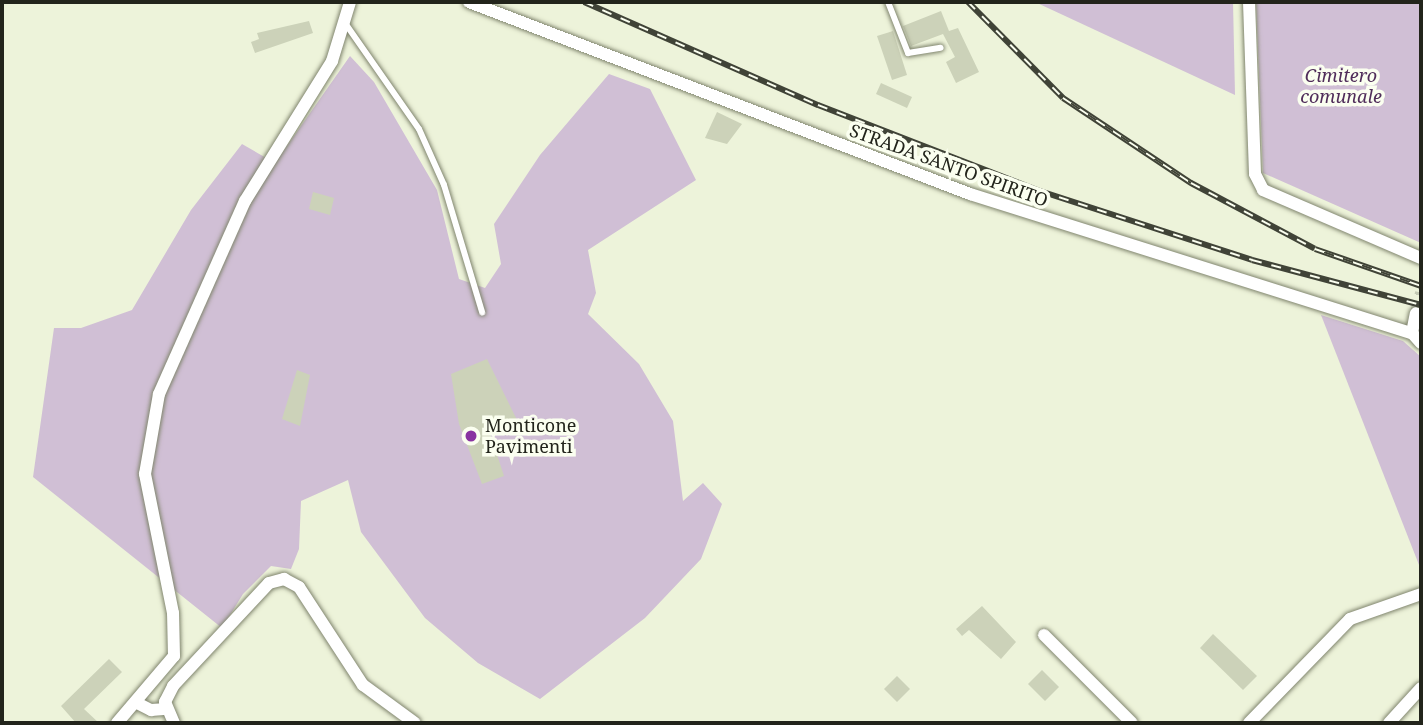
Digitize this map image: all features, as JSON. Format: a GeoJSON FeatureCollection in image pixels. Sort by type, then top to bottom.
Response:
{"type":"FeatureCollection","features":[{"type":"Feature","properties":{"kind":"street"},"geometry":{"type":"LineString","coordinates":[[117,723],[174,656],[176,632],[145,474],[159,394],[229,232],[277,144],[332,61],[350,2]]}},
{"type":"Feature","properties":{"kind":"street","name":"STRADA SANTO SPIRITO"},"geometry":{"type":"LineString","coordinates":[[469,2],[970,194],[1416,338]]}},
{"type":"Feature","properties":{"kind":"street"},"geometry":{"type":"LineString","coordinates":[[1249,2],[1255,174],[1264,190],[1421,258]]}},
{"type":"Feature","properties":{"kind":"street"},"geometry":{"type":"LineString","coordinates":[[1416,313],[1416,338]]}},
{"type":"Feature","properties":{"kind":"street"},"geometry":{"type":"LineString","coordinates":[[174,723],[167,709],[173,686],[269,583],[284,579],[299,587],[363,685],[415,723]]}},
{"type":"Feature","properties":{"kind":"street"},"geometry":{"type":"LineString","coordinates":[[1249,723],[1350,619],[1421,594]]}},
{"type":"Feature","properties":{"kind":"street"},"geometry":{"type":"LineString","coordinates":[[1044,635],[1132,723]]}},
{"type":"Feature","properties":{"kind":"street"},"geometry":{"type":"LineString","coordinates":[[1389,723],[1421,688]]}},
{"type":"Feature","properties":{"kind":"street"},"geometry":{"type":"LineString","coordinates":[[137,702],[146,709],[167,709]]}},
{"type":"Feature","properties":{"kind":"lane"},"geometry":{"type":"LineString","coordinates":[[888,2],[908,53],[941,48]]}},
{"type":"Feature","properties":{"kind":"lane"},"geometry":{"type":"LineString","coordinates":[[344,21],[419,130],[444,185],[482,312]]}},
{"type":"Feature","properties":{"kind":"green space"},"geometry":{"type":"Polygon","coordinates":[[[1035,2],[1233,2],[1235,95],[1035,2]]]}},
{"type":"Feature","properties":{"kind":"green space","name":"Cimitero comunale"},"geometry":{"type":"Polygon","coordinates":[[[1256,2],[1421,2],[1421,243],[1263,173],[1256,2]]]}},
{"type":"Feature","properties":{"kind":"green space"},"geometry":{"type":"Polygon","coordinates":[[[350,56],[374,82],[437,190],[459,279],[485,288],[501,264],[494,224],[540,155],[609,74],[650,89],[696,180],[588,250],[596,293],[588,314],[639,364],[673,421],[683,501],[703,483],[722,504],[701,559],[645,618],[540,699],[478,663],[425,618],[361,532],[348,480],[301,501],[299,549],[291,569],[271,566],[243,594],[222,628],[33,477],[54,328],[81,328],[132,310],[191,210],[242,144],[275,163],[350,56]]]}},
{"type":"Feature","properties":{"kind":"green space"},"geometry":{"type":"Polygon","coordinates":[[[1321,315],[1403,341],[1421,357],[1421,570],[1321,315]]]}},
{"type":"Feature","properties":{"kind":"building"},"geometry":{"type":"Polygon","coordinates":[[[941,11],[949,31],[958,28],[979,72],[956,83],[946,62],[955,57],[943,34],[911,46],[903,26],[941,11]]]}},
{"type":"Feature","properties":{"kind":"building"},"geometry":{"type":"Polygon","coordinates":[[[309,21],[313,33],[255,53],[251,42],[259,39],[257,33],[309,21]]]}},
{"type":"Feature","properties":{"kind":"building"},"geometry":{"type":"Polygon","coordinates":[[[893,31],[907,75],[892,80],[877,36],[893,31]]]}},
{"type":"Feature","properties":{"kind":"building"},"geometry":{"type":"Polygon","coordinates":[[[881,83],[912,97],[907,108],[876,94],[881,83]]]}},
{"type":"Feature","properties":{"kind":"building"},"geometry":{"type":"Polygon","coordinates":[[[717,112],[742,124],[727,144],[705,138],[717,112]]]}},
{"type":"Feature","properties":{"kind":"building"},"geometry":{"type":"Polygon","coordinates":[[[313,192],[334,198],[330,215],[309,209],[313,192]]]}},
{"type":"Feature","properties":{"kind":"building","name":"Monticone Pavimenti"},"geometry":{"type":"Polygon","coordinates":[[[487,359],[517,420],[489,430],[504,476],[482,484],[459,424],[451,374],[487,359]]]}},
{"type":"Feature","properties":{"kind":"building"},"geometry":{"type":"Polygon","coordinates":[[[297,370],[310,375],[300,426],[282,419],[297,370]]]}},
{"type":"Feature","properties":{"kind":"building"},"geometry":{"type":"Polygon","coordinates":[[[982,606],[1016,642],[1001,659],[969,630],[962,636],[956,629],[982,606]]]}},
{"type":"Feature","properties":{"kind":"building"},"geometry":{"type":"Polygon","coordinates":[[[1213,634],[1257,676],[1243,690],[1200,648],[1213,634]]]}},
{"type":"Feature","properties":{"kind":"building"},"geometry":{"type":"Polygon","coordinates":[[[109,659],[122,672],[84,709],[99,723],[76,723],[61,706],[109,659]]]}},
{"type":"Feature","properties":{"kind":"building"},"geometry":{"type":"Polygon","coordinates":[[[1042,670],[1059,687],[1045,701],[1028,684],[1042,670]]]}},
{"type":"Feature","properties":{"kind":"building"},"geometry":{"type":"Polygon","coordinates":[[[897,676],[910,689],[897,702],[884,689],[897,676]]]}},
{"type":"Feature","properties":{"kind":"tunnel"},"geometry":{"type":"LineString","coordinates":[[1416,313],[1421,293]]}},
{"type":"Feature","properties":{"kind":"railway"},"geometry":{"type":"LineString","coordinates":[[584,2],[818,105],[1040,191],[1252,260],[1421,305]]}},
{"type":"Feature","properties":{"kind":"railway"},"geometry":{"type":"LineString","coordinates":[[968,2],[1063,98],[1191,183],[1315,249],[1421,286]]}},
{"type":"Feature","properties":{"kind":"place","name":"Monticone Pavimenti"},"geometry":{"type":"Point","coordinates":[471,436]}}]}
